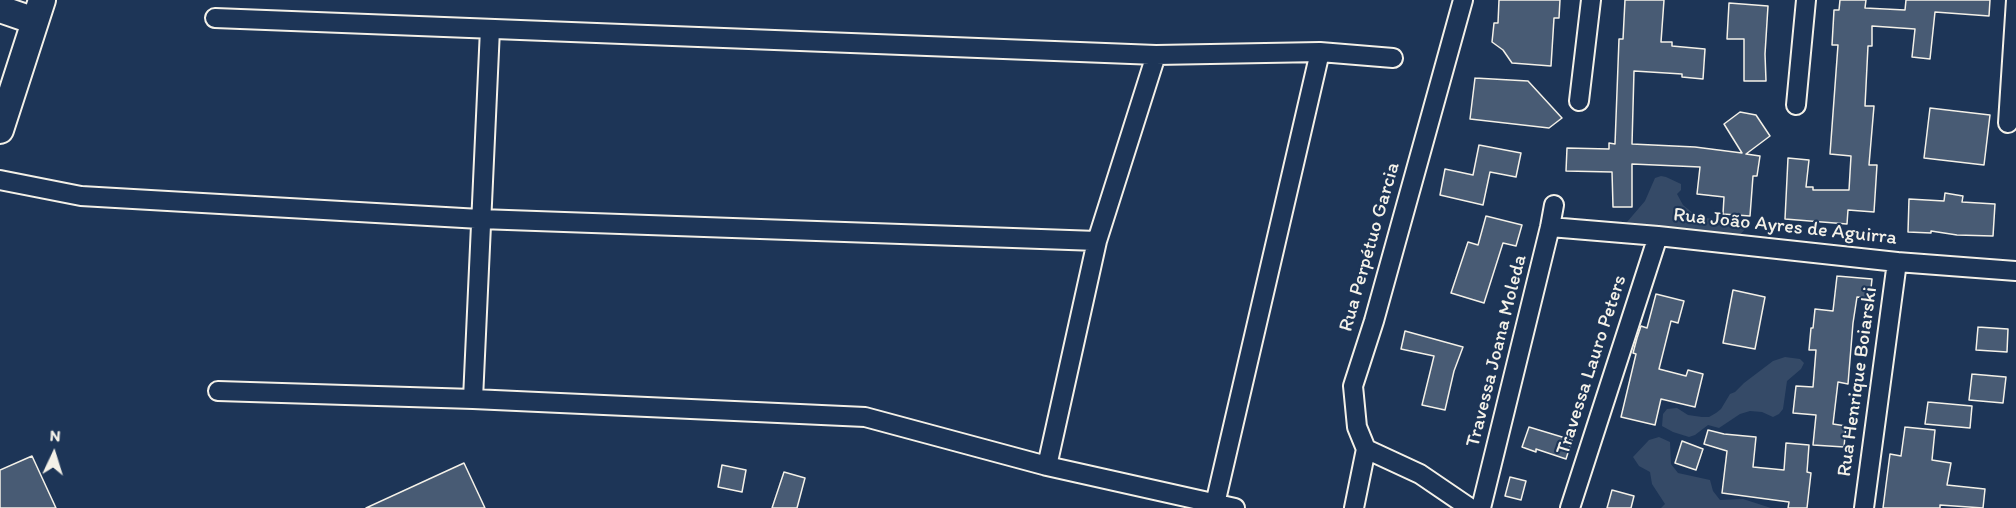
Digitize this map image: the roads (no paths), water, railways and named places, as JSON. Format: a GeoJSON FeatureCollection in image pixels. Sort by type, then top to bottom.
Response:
{"type":"FeatureCollection","features":[{"type":"Feature","properties":{"kind":"main road"},"geometry":{"type":"LineString","coordinates":[[0,130],[38,11],[3,10]]}},
{"type":"Feature","properties":{"kind":"street","name":"Rua Perpétuo Garcia"},"geometry":{"type":"LineString","coordinates":[[1354,508],[1366,449],[1358,427],[1353,386],[1374,321],[1462,0]]}},
{"type":"Feature","properties":{"kind":"street"},"geometry":{"type":"LineString","coordinates":[[1579,101],[1591,0]]}},
{"type":"Feature","properties":{"kind":"street"},"geometry":{"type":"LineString","coordinates":[[1796,105],[1806,0]]}},
{"type":"Feature","properties":{"kind":"street"},"geometry":{"type":"LineString","coordinates":[[2008,123],[2016,0]]}},
{"type":"Feature","properties":{"kind":"street"},"geometry":{"type":"LineString","coordinates":[[215,18],[1156,55],[1320,52],[1393,58]]}},
{"type":"Feature","properties":{"kind":"street"},"geometry":{"type":"LineString","coordinates":[[473,399],[490,29]]}},
{"type":"Feature","properties":{"kind":"street"},"geometry":{"type":"LineString","coordinates":[[1215,504],[1320,52]]}},
{"type":"Feature","properties":{"kind":"street"},"geometry":{"type":"LineString","coordinates":[[1047,466],[1096,241],[1156,55]]}},
{"type":"Feature","properties":{"kind":"street"},"geometry":{"type":"LineString","coordinates":[[0,180],[81,196],[480,219],[1096,241]]}},
{"type":"Feature","properties":{"kind":"street","name":"Travessa Joana Moleda"},"geometry":{"type":"LineString","coordinates":[[1481,508],[1554,205]]}},
{"type":"Feature","properties":{"kind":"street","name":"Rua João Ayres de Aguirra"},"geometry":{"type":"LineString","coordinates":[[1550,227],[1658,236],[1897,262],[2016,271]]}},
{"type":"Feature","properties":{"kind":"street","name":"Travessa Lauro Peters"},"geometry":{"type":"LineString","coordinates":[[1570,508],[1658,236]]}},
{"type":"Feature","properties":{"kind":"street","name":"Rua Henrique Boiarski"},"geometry":{"type":"LineString","coordinates":[[1864,508],[1897,262]]}},
{"type":"Feature","properties":{"kind":"street"},"geometry":{"type":"LineString","coordinates":[[218,391],[473,399],[865,417],[1047,466],[1235,508]]}},
{"type":"Feature","properties":{"kind":"street"},"geometry":{"type":"LineString","coordinates":[[1366,449],[1420,474],[1470,508]]}}]}
